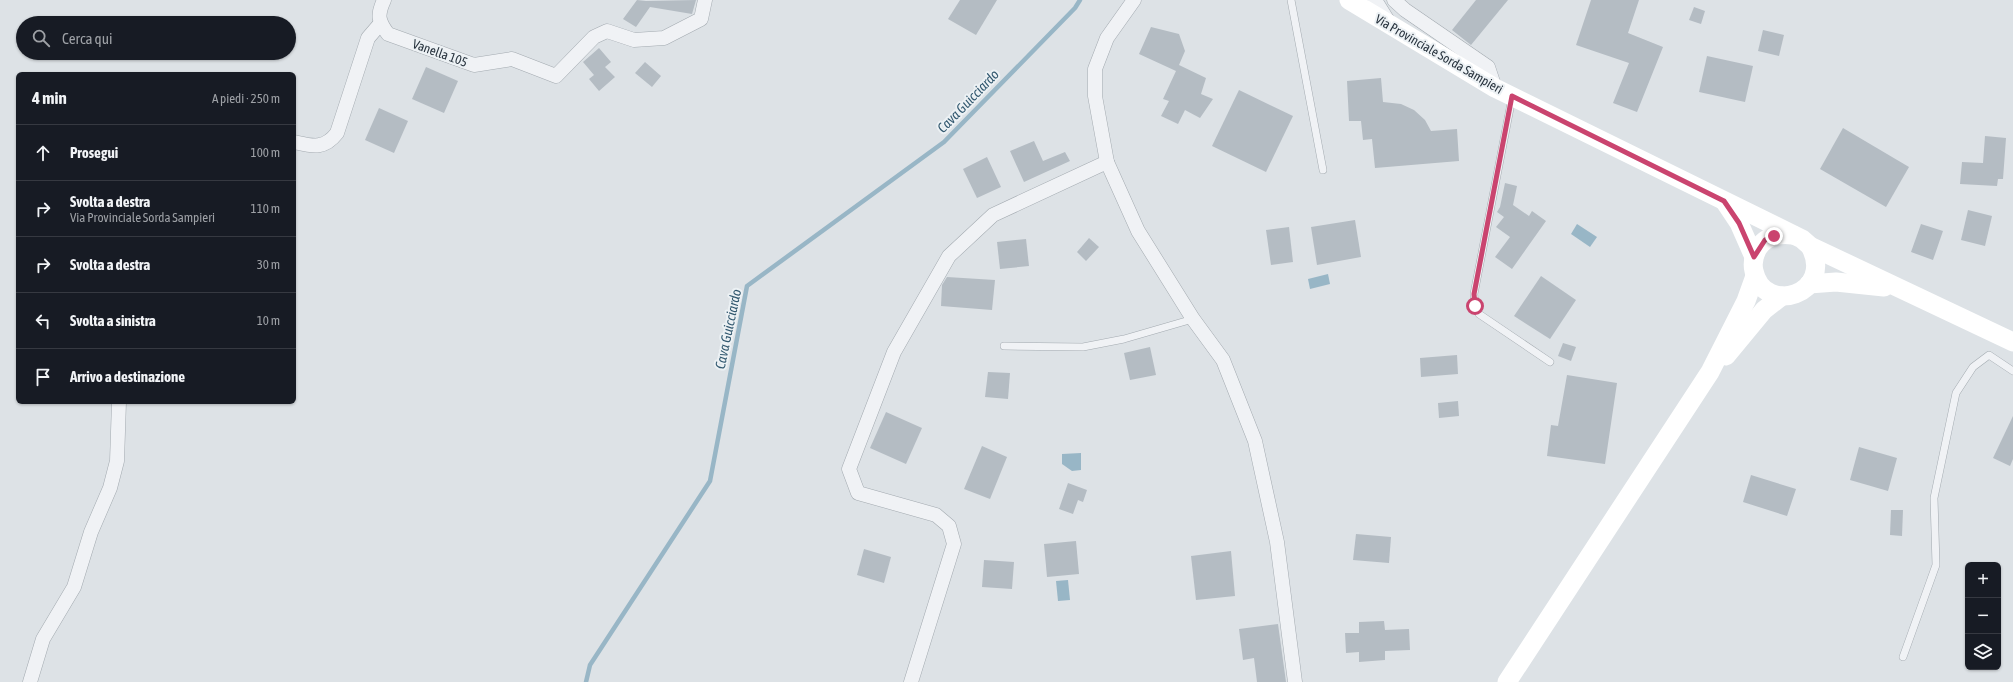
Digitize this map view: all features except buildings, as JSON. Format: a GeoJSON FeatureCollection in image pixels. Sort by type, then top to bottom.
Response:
{"type":"FeatureCollection","features":[{"type":"Feature","properties":{"kind":"street"},"geometry":{"type":"LineString","coordinates":[[296,142],[316,146],[331,141],[337,133],[368,38],[380,24],[379,10],[384,0]]}},
{"type":"Feature","properties":{"kind":"street","name":"Vanella 105"},"geometry":{"type":"LineString","coordinates":[[380,24],[388,34],[474,65],[512,59],[556,76],[594,37],[607,31],[634,40],[664,38],[701,19],[705,0]]}},
{"type":"Feature","properties":{"kind":"street"},"geometry":{"type":"LineString","coordinates":[[1134,0],[1107,38],[1095,69],[1095,96],[1107,162],[1138,231],[1193,319],[1223,360],[1255,441],[1277,542],[1295,682]]}},
{"type":"Feature","properties":{"kind":"street","name":"Via Provinciale Sorda Sampieri"},"geometry":{"type":"LineString","coordinates":[[1349,0],[1495,88],[1793,235]]}},
{"type":"Feature","properties":{"kind":"street"},"geometry":{"type":"LineString","coordinates":[[1375,0],[1392,27]]}},
{"type":"Feature","properties":{"kind":"street"},"geometry":{"type":"LineString","coordinates":[[1394,0],[1405,10],[1488,67],[1495,88]]}},
{"type":"Feature","properties":{"kind":"street"},"geometry":{"type":"LineString","coordinates":[[911,682],[954,544],[949,526],[936,515],[858,493],[849,469],[894,352],[949,256],[993,215],[1107,162]]}},
{"type":"Feature","properties":{"kind":"street"},"geometry":{"type":"LineString","coordinates":[[1724,201],[1739,223],[1754,257]]}},
{"type":"Feature","properties":{"kind":"street"},"geometry":{"type":"LineString","coordinates":[[1810,246],[1816,265],[1814,275],[1809,284],[1802,291],[1792,296],[1782,296],[1765,290],[1759,284],[1755,276],[1753,266],[1754,257],[1765,240],[1783,234],[1793,235],[1802,239],[1810,246],[2013,342]]}},
{"type":"Feature","properties":{"kind":"street"},"geometry":{"type":"LineString","coordinates":[[1507,682],[1710,372],[1746,301],[1755,276]]}},
{"type":"Feature","properties":{"kind":"street"},"geometry":{"type":"LineString","coordinates":[[1809,284],[1836,282],[1897,288]]}},
{"type":"Feature","properties":{"kind":"street"},"geometry":{"type":"LineString","coordinates":[[1710,372],[1729,353],[1764,310],[1782,296]]}},
{"type":"Feature","properties":{"kind":"street"},"geometry":{"type":"LineString","coordinates":[[30,682],[43,639],[74,587],[91,532],[110,488],[117,461],[119,404]]}},
{"type":"Feature","properties":{"kind":"lane"},"geometry":{"type":"LineString","coordinates":[[1291,0],[1323,170]]}},
{"type":"Feature","properties":{"kind":"lane"},"geometry":{"type":"LineString","coordinates":[[1512,96],[1474,294],[1475,306],[1479,314],[1489,323],[1550,362]]}},
{"type":"Feature","properties":{"kind":"lane"},"geometry":{"type":"LineString","coordinates":[[1004,346],[1083,347],[1124,339],[1193,319]]}},
{"type":"Feature","properties":{"kind":"lane"},"geometry":{"type":"LineString","coordinates":[[1903,657],[1936,565],[1934,498],[1956,393],[1973,367],[1989,355],[2013,371]]}},
{"type":"Feature","properties":{"kind":"water"},"geometry":{"type":"Polygon","coordinates":[[[1577,224],[1597,237],[1590,247],[1571,234],[1577,224]]]}},
{"type":"Feature","properties":{"kind":"water"},"geometry":{"type":"Polygon","coordinates":[[[1328,274],[1330,284],[1310,289],[1308,279],[1328,274]]]}},
{"type":"Feature","properties":{"kind":"water"},"geometry":{"type":"Polygon","coordinates":[[[1081,453],[1081,470],[1072,471],[1062,464],[1062,454],[1081,453]]]}},
{"type":"Feature","properties":{"kind":"water"},"geometry":{"type":"Polygon","coordinates":[[[1068,580],[1070,600],[1058,601],[1056,581],[1068,580]]]}},
{"type":"Feature","properties":{"kind":"waterway","name":"Cava Guicciardo"},"geometry":{"type":"LineString","coordinates":[[586,682],[590,665],[710,481],[747,286],[944,142],[1075,8],[1080,0]]}},
{"type":"Feature","properties":{"kind":"route"},"geometry":{"type":"LineString","coordinates":[[1475,306],[1474,294],[1512,96],[1724,201],[1739,223],[1754,257],[1758,248],[1765,240],[1774,236]]}}]}
